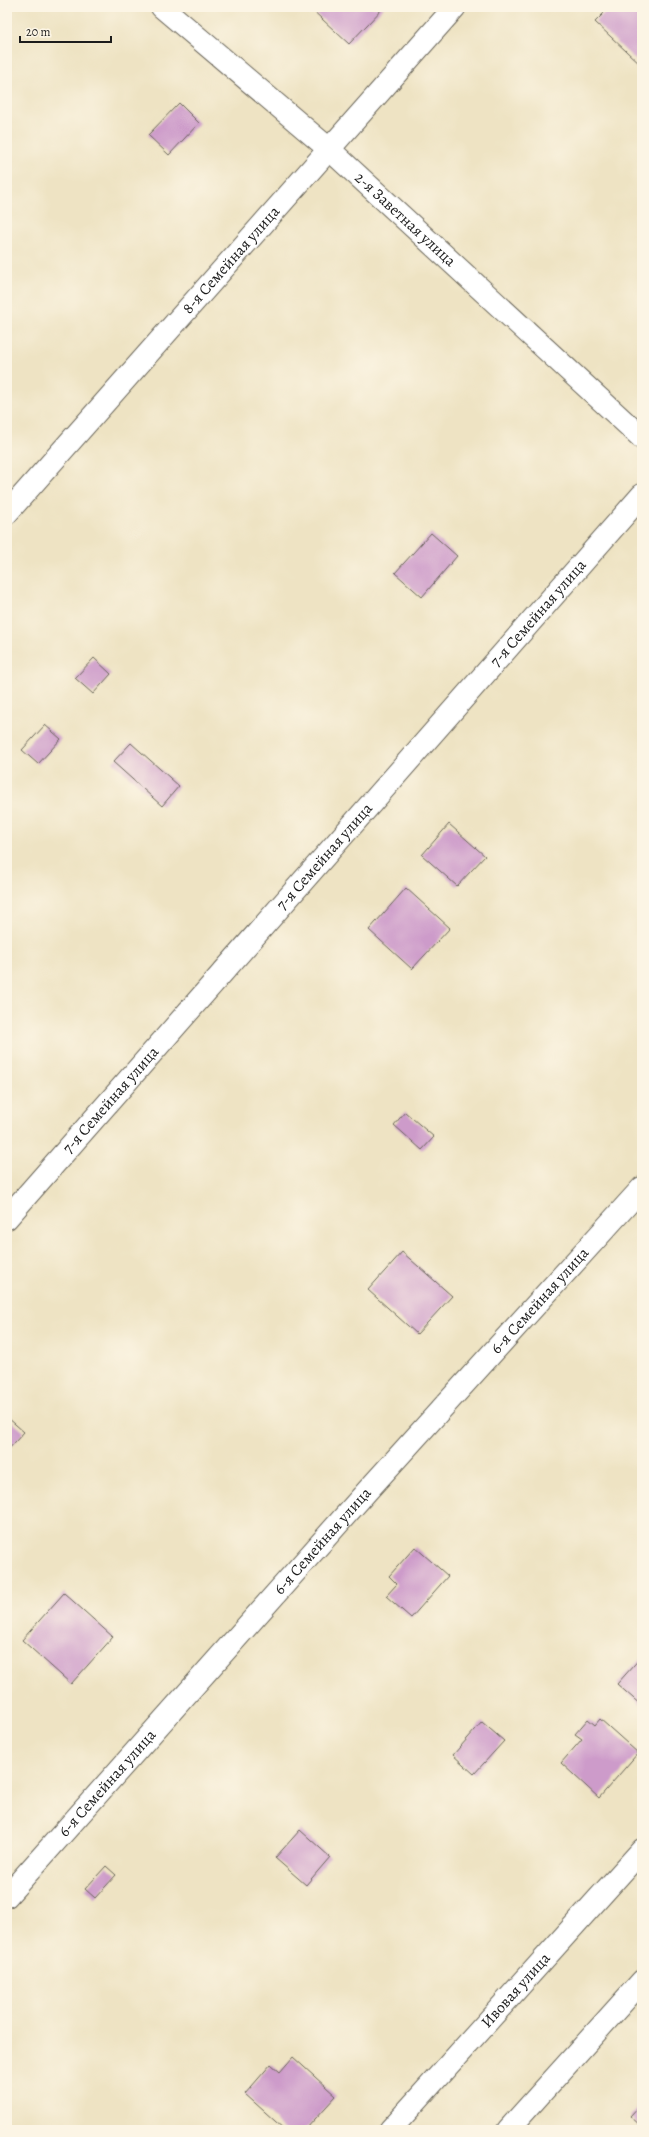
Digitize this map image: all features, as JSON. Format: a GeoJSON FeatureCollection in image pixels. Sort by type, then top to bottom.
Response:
{"type":"FeatureCollection","features":[{"type":"Feature","properties":{"kind":"street","name":"2-я Заветная улица"},"geometry":{"type":"LineString","coordinates":[[162,7],[329,149],[642,438]]}},
{"type":"Feature","properties":{"kind":"street","name":"8-я Семейная улица"},"geometry":{"type":"LineString","coordinates":[[7,513],[456,7]]}},
{"type":"Feature","properties":{"kind":"street","name":"7-я Семейная улица"},"geometry":{"type":"LineString","coordinates":[[7,1218],[642,495]]}},
{"type":"Feature","properties":{"kind":"street","name":"6-я Семейная улица"},"geometry":{"type":"LineString","coordinates":[[7,1896],[368,1490],[642,1188]]}},
{"type":"Feature","properties":{"kind":"street","name":"Ивовая улица"},"geometry":{"type":"LineString","coordinates":[[390,2130],[642,1850]]}},
{"type":"Feature","properties":{"kind":"street"},"geometry":{"type":"LineString","coordinates":[[508,2130],[642,1981]]}},
{"type":"Feature","properties":{"kind":"building"},"geometry":{"type":"Polygon","coordinates":[[[309,7],[384,7],[349,44],[309,7]]]}},
{"type":"Feature","properties":{"kind":"building"},"geometry":{"type":"Polygon","coordinates":[[[610,7],[642,7],[642,66],[595,22],[610,7]]]}},
{"type":"Feature","properties":{"kind":"building"},"geometry":{"type":"Polygon","coordinates":[[[179,103],[199,123],[169,155],[148,135],[179,103]]]}},
{"type":"Feature","properties":{"kind":"building"},"geometry":{"type":"Polygon","coordinates":[[[431,533],[457,556],[422,597],[395,573],[431,533]]]}},
{"type":"Feature","properties":{"kind":"building"},"geometry":{"type":"Polygon","coordinates":[[[94,658],[111,674],[93,694],[75,678],[94,658]]]}},
{"type":"Feature","properties":{"kind":"building"},"geometry":{"type":"Polygon","coordinates":[[[45,725],[61,739],[38,764],[22,750],[45,725]]]}},
{"type":"Feature","properties":{"kind":"building"},"geometry":{"type":"Polygon","coordinates":[[[131,743],[179,786],[162,806],[113,762],[131,743]]]}},
{"type":"Feature","properties":{"kind":"building"},"geometry":{"type":"Polygon","coordinates":[[[449,824],[485,856],[457,886],[422,855],[449,824]]]}},
{"type":"Feature","properties":{"kind":"building"},"geometry":{"type":"Polygon","coordinates":[[[406,888],[450,928],[412,969],[369,930],[406,888]]]}},
{"type":"Feature","properties":{"kind":"building"},"geometry":{"type":"Polygon","coordinates":[[[405,1112],[434,1137],[422,1150],[394,1125],[405,1112]]]}},
{"type":"Feature","properties":{"kind":"building"},"geometry":{"type":"Polygon","coordinates":[[[402,1252],[452,1296],[417,1334],[368,1290],[402,1252]]]}},
{"type":"Feature","properties":{"kind":"building"},"geometry":{"type":"Polygon","coordinates":[[[7,1417],[24,1432],[7,1451],[7,1417]]]}},
{"type":"Feature","properties":{"kind":"building"},"geometry":{"type":"Polygon","coordinates":[[[415,1547],[448,1576],[411,1618],[386,1596],[397,1584],[389,1576],[415,1547]]]}},
{"type":"Feature","properties":{"kind":"building"},"geometry":{"type":"Polygon","coordinates":[[[64,1593],[113,1637],[71,1684],[22,1640],[64,1593]]]}},
{"type":"Feature","properties":{"kind":"building"},"geometry":{"type":"Polygon","coordinates":[[[642,1656],[642,1706],[617,1684],[642,1656]]]}},
{"type":"Feature","properties":{"kind":"building"},"geometry":{"type":"Polygon","coordinates":[[[588,1719],[595,1725],[600,1719],[638,1753],[599,1798],[561,1763],[582,1739],[575,1734],[588,1719]]]}},
{"type":"Feature","properties":{"kind":"building"},"geometry":{"type":"Polygon","coordinates":[[[482,1722],[504,1741],[474,1774],[453,1755],[482,1722]]]}},
{"type":"Feature","properties":{"kind":"building"},"geometry":{"type":"Polygon","coordinates":[[[300,1830],[330,1857],[306,1885],[275,1858],[300,1830]]]}},
{"type":"Feature","properties":{"kind":"building"},"geometry":{"type":"Polygon","coordinates":[[[106,1866],[116,1875],[95,1898],[85,1889],[106,1866]]]}},
{"type":"Feature","properties":{"kind":"building"},"geometry":{"type":"Polygon","coordinates":[[[293,2057],[336,2096],[305,2130],[285,2130],[245,2094],[271,2064],[280,2072],[293,2057]]]}},
{"type":"Feature","properties":{"kind":"building"},"geometry":{"type":"Polygon","coordinates":[[[642,2103],[642,2127],[630,2116],[642,2103]]]}}]}
